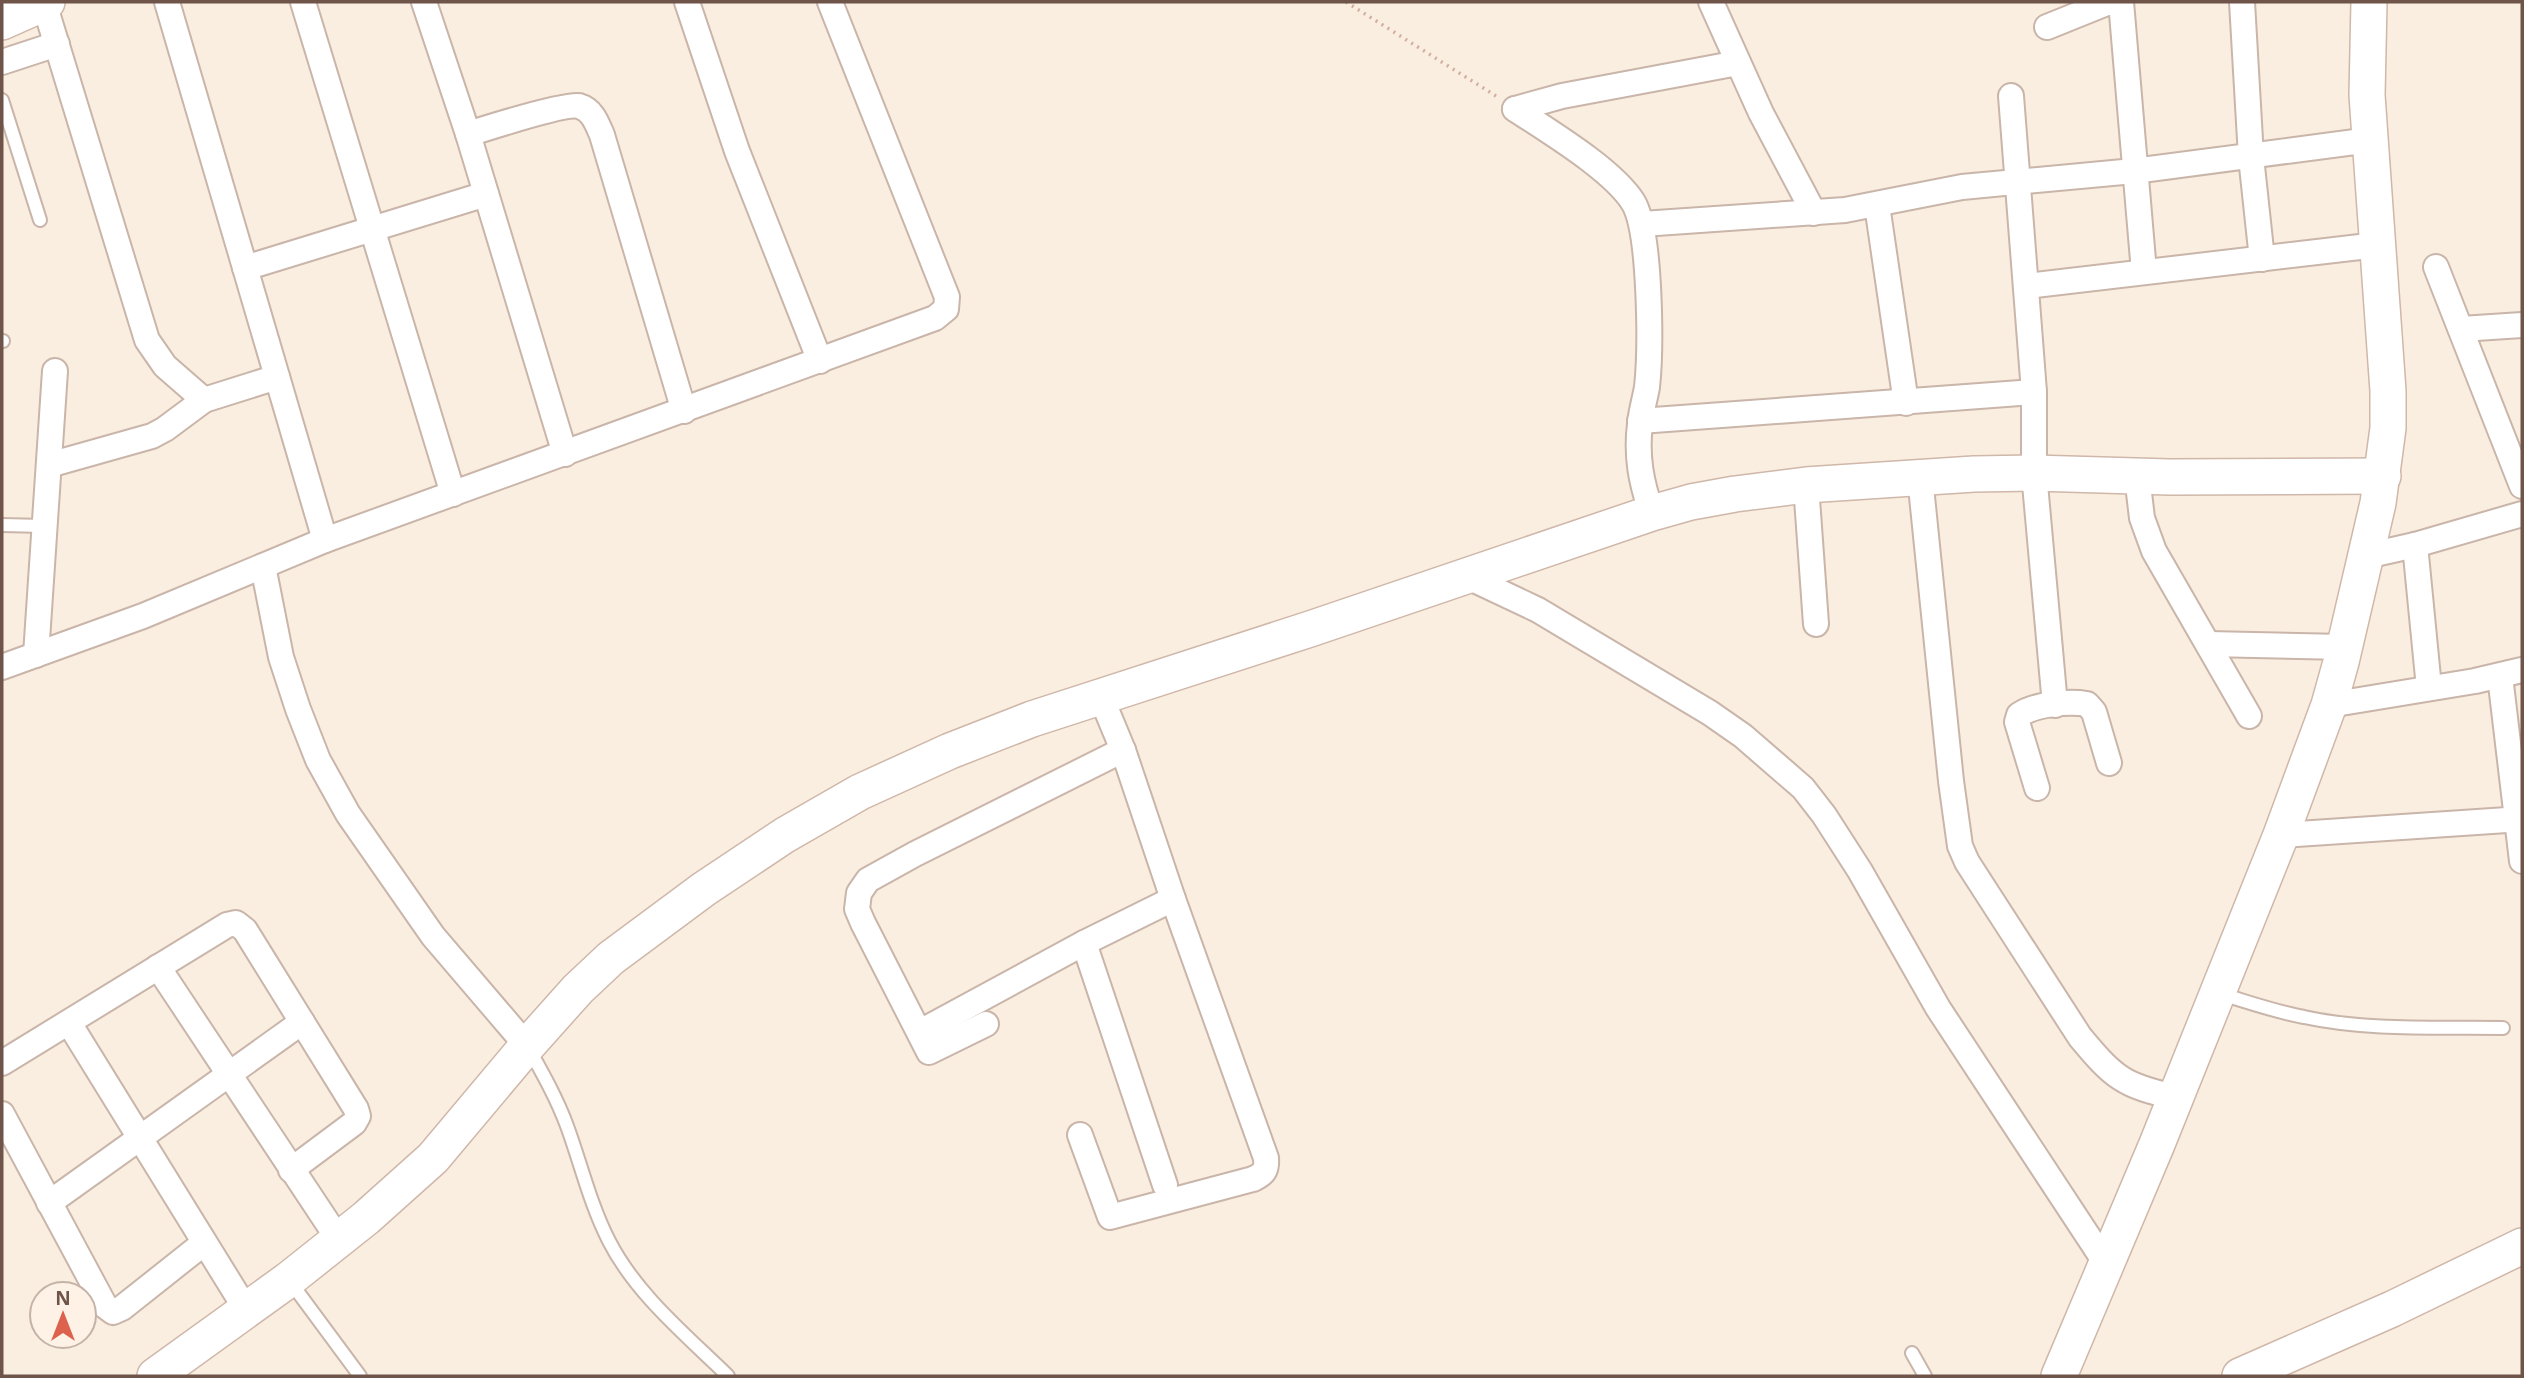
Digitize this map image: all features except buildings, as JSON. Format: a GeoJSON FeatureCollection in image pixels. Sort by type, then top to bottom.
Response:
{"type":"FeatureCollection","features":[{"type":"Feature","properties":{"kind":"street"},"geometry":{"type":"LineString","coordinates":[[2,22],[45,2],[147,340],[164,366],[204,400]]}},
{"type":"Feature","properties":{"kind":"street"},"geometry":{"type":"LineString","coordinates":[[167,2],[325,540]]}},
{"type":"Feature","properties":{"kind":"street"},"geometry":{"type":"LineString","coordinates":[[303,2],[453,494]]}},
{"type":"Feature","properties":{"kind":"street"},"geometry":{"type":"LineString","coordinates":[[424,2],[468,134],[565,454]]}},
{"type":"Feature","properties":{"kind":"street"},"geometry":{"type":"LineString","coordinates":[[687,2],[737,151],[820,360]]}},
{"type":"Feature","properties":{"kind":"street"},"geometry":{"type":"LineString","coordinates":[[2,667],[143,617],[325,540],[684,411],[935,318],[946,310],[947,297],[830,2]]}},
{"type":"Feature","properties":{"kind":"street"},"geometry":{"type":"LineString","coordinates":[[1711,2],[1760,113],[1814,213]]}},
{"type":"Feature","properties":{"kind":"street"},"geometry":{"type":"LineString","coordinates":[[2047,27],[2109,2]]}},
{"type":"Feature","properties":{"kind":"street"},"geometry":{"type":"LineString","coordinates":[[2121,2],[2144,272]]}},
{"type":"Feature","properties":{"kind":"street"},"geometry":{"type":"LineString","coordinates":[[2242,2],[2251,157],[2262,259]]}},
{"type":"Feature","properties":{"kind":"street"},"geometry":{"type":"LineString","coordinates":[[2059,1376],[2157,1144],[2281,835],[2329,705],[2366,556],[2383,475],[2388,428],[2388,391],[2367,94],[2369,2]]}},
{"type":"Feature","properties":{"kind":"street"},"geometry":{"type":"LineString","coordinates":[[2,62],[57,44]]}},
{"type":"Feature","properties":{"kind":"street"},"geometry":{"type":"LineString","coordinates":[[1515,109],[1574,93],[1738,63]]}},
{"type":"Feature","properties":{"kind":"street"},"geometry":{"type":"LineString","coordinates":[[2011,96],[2034,392],[2034,473],[2055,705]]}},
{"type":"Feature","properties":{"kind":"street"},"geometry":{"type":"LineString","coordinates":[[468,134],[563,107],[580,106],[593,116],[602,135],[684,411]]}},
{"type":"Feature","properties":{"kind":"street"},"geometry":{"type":"LineString","coordinates":[[1515,109],[1573,148],[1616,184],[1632,201],[1642,224],[1647,285],[1647,380],[1640,421],[1639,473],[1647,514]]}},
{"type":"Feature","properties":{"kind":"street"},"geometry":{"type":"LineString","coordinates":[[1642,224],[1814,213],[2019,181],[2134,171],[2370,140]]}},
{"type":"Feature","properties":{"kind":"street"},"geometry":{"type":"LineString","coordinates":[[245,268],[486,194]]}},
{"type":"Feature","properties":{"kind":"street"},"geometry":{"type":"LineString","coordinates":[[1877,205],[1906,403]]}},
{"type":"Feature","properties":{"kind":"street"},"geometry":{"type":"LineString","coordinates":[[2027,286],[2377,245]]}},
{"type":"Feature","properties":{"kind":"street"},"geometry":{"type":"LineString","coordinates":[[2436,267],[2522,486]]}},
{"type":"Feature","properties":{"kind":"street"},"geometry":{"type":"LineString","coordinates":[[2461,329],[2522,326]]}},
{"type":"Feature","properties":{"kind":"street"},"geometry":{"type":"LineString","coordinates":[[36,654],[55,371]]}},
{"type":"Feature","properties":{"kind":"street"},"geometry":{"type":"LineString","coordinates":[[49,465],[152,436],[204,400],[277,377]]}},
{"type":"Feature","properties":{"kind":"street"},"geometry":{"type":"LineString","coordinates":[[1640,421],[2034,392]]}},
{"type":"Feature","properties":{"kind":"street"},"geometry":{"type":"LineString","coordinates":[[155,1376],[288,1280],[339,1240],[433,1158],[527,1046],[578,989],[611,958],[704,889],[785,835],[860,792],[950,751],[1101,697],[1647,514],[1691,502],[1806,485],[1920,477],[2034,473],[2137,476],[2383,475]]}},
{"type":"Feature","properties":{"kind":"street"},"geometry":{"type":"LineString","coordinates":[[2137,476],[2147,534],[2154,551],[2249,716]]}},
{"type":"Feature","properties":{"kind":"street"},"geometry":{"type":"LineString","coordinates":[[1920,477],[1960,846],[1967,862],[2007,925],[2091,1051],[2123,1081],[2140,1090],[2175,1097]]}},
{"type":"Feature","properties":{"kind":"street"},"geometry":{"type":"LineString","coordinates":[[1806,485],[1816,624]]}},
{"type":"Feature","properties":{"kind":"street"},"geometry":{"type":"LineString","coordinates":[[2366,556],[2415,545],[2522,514]]}},
{"type":"Feature","properties":{"kind":"street"},"geometry":{"type":"LineString","coordinates":[[2415,545],[2429,688]]}},
{"type":"Feature","properties":{"kind":"street"},"geometry":{"type":"LineString","coordinates":[[263,566],[281,657],[318,760],[348,814],[433,936],[527,1046]]}},
{"type":"Feature","properties":{"kind":"street"},"geometry":{"type":"LineString","coordinates":[[1466,576],[1538,610],[1710,713],[1744,736],[1803,788],[1824,814],[1860,871],[1938,1007],[2107,1265]]}},
{"type":"Feature","properties":{"kind":"street"},"geometry":{"type":"LineString","coordinates":[[2207,645],[2345,647]]}},
{"type":"Feature","properties":{"kind":"street"},"geometry":{"type":"LineString","coordinates":[[2329,705],[2511,673],[2522,861]]}},
{"type":"Feature","properties":{"kind":"street"},"geometry":{"type":"LineString","coordinates":[[1080,1135],[1110,1217],[1253,1179],[1263,1175],[1267,1168],[1266,1158],[1173,899],[1124,750],[1101,697]]}},
{"type":"Feature","properties":{"kind":"street"},"geometry":{"type":"LineString","coordinates":[[2037,788],[2019,732],[2019,715],[2025,711],[2082,703],[2092,708],[2109,763]]}},
{"type":"Feature","properties":{"kind":"street"},"geometry":{"type":"LineString","coordinates":[[986,1024],[929,1052],[863,923],[858,909],[859,893],[868,880],[915,854],[1124,750]]}},
{"type":"Feature","properties":{"kind":"street"},"geometry":{"type":"LineString","coordinates":[[2281,835],[2519,819]]}},
{"type":"Feature","properties":{"kind":"street"},"geometry":{"type":"LineString","coordinates":[[920,1032],[1084,943],[1173,899]]}},
{"type":"Feature","properties":{"kind":"street"},"geometry":{"type":"LineString","coordinates":[[2,1063],[228,925],[236,923],[245,930],[356,1108],[358,1116],[354,1123],[291,1170]]}},
{"type":"Feature","properties":{"kind":"street"},"geometry":{"type":"LineString","coordinates":[[1084,943],[1165,1185]]}},
{"type":"Feature","properties":{"kind":"street"},"geometry":{"type":"LineString","coordinates":[[158,967],[339,1240]]}},
{"type":"Feature","properties":{"kind":"street"},"geometry":{"type":"LineString","coordinates":[[49,1203],[302,1021]]}},
{"type":"Feature","properties":{"kind":"street"},"geometry":{"type":"LineString","coordinates":[[69,1023],[247,1311]]}},
{"type":"Feature","properties":{"kind":"street"},"geometry":{"type":"LineString","coordinates":[[2,1114],[105,1306],[113,1312],[122,1308],[204,1243]]}},
{"type":"Feature","properties":{"kind":"street"},"geometry":{"type":"LineString","coordinates":[[2239,1376],[2392,1309],[2522,1246]]}},
{"type":"Feature","properties":{"kind":"lane"},"geometry":{"type":"LineString","coordinates":[[2,100],[40,220]]}},
{"type":"Feature","properties":{"kind":"lane"},"geometry":{"type":"LineString","coordinates":[[2,526],[44,526]]}},
{"type":"Feature","properties":{"kind":"lane"},"geometry":{"type":"LineString","coordinates":[[2217,993],[2302,1017],[2328,1021],[2376,1026],[2503,1028]]}},
{"type":"Feature","properties":{"kind":"lane"},"geometry":{"type":"LineString","coordinates":[[527,1046],[567,1125],[595,1211],[610,1243],[630,1275],[654,1303],[728,1376]]}},
{"type":"Feature","properties":{"kind":"lane"},"geometry":{"type":"LineString","coordinates":[[288,1280],[360,1376]]}},
{"type":"Feature","properties":{"kind":"lane"},"geometry":{"type":"LineString","coordinates":[[1912,1353],[1926,1376]]}},
{"type":"Feature","properties":{"kind":"path"},"geometry":{"type":"LineString","coordinates":[[1346,2],[1515,109]]}}]}
